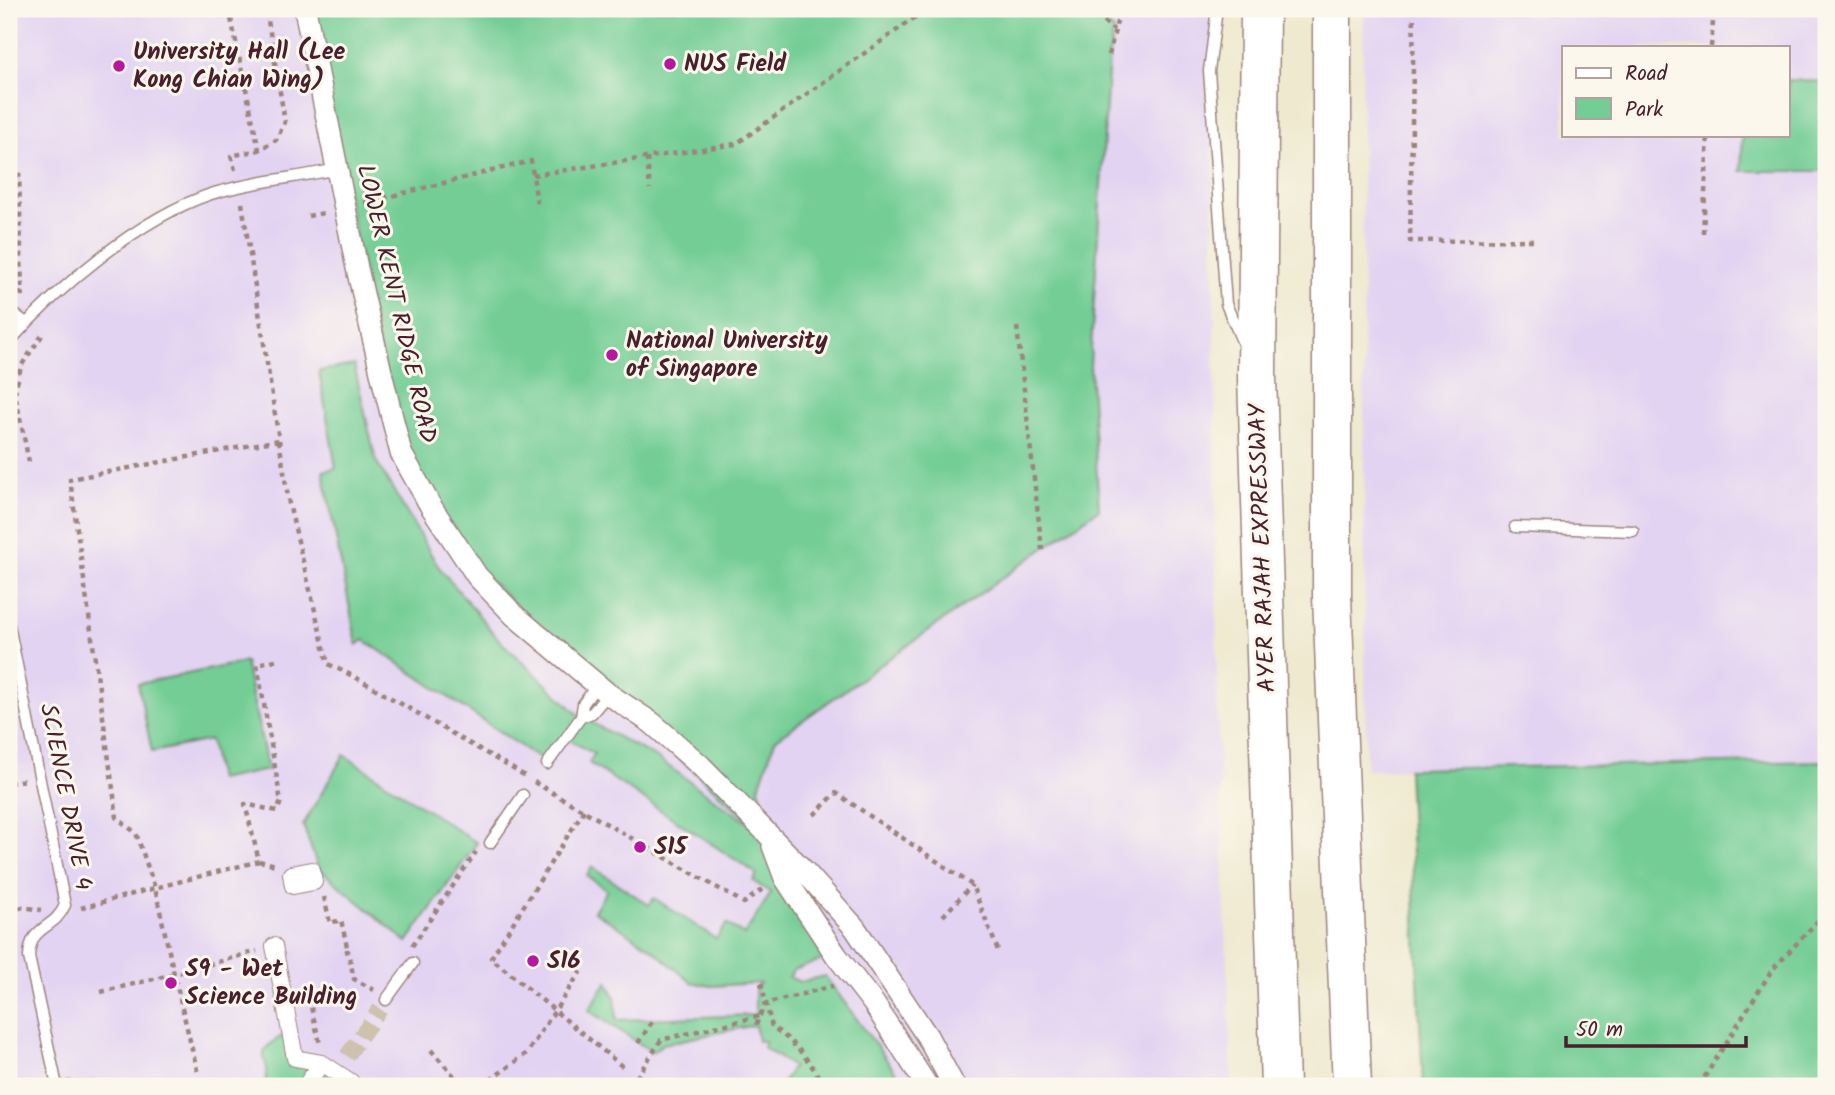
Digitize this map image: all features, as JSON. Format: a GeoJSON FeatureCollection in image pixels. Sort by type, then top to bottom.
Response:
{"type":"FeatureCollection","features":[{"type":"Feature","properties":{"kind":"highway","name":"AYER RAJAH EXPRESSWAY"},"geometry":{"type":"LineString","coordinates":[[1260,9],[1257,377],[1280,1086]]}},
{"type":"Feature","properties":{"kind":"highway"},"geometry":{"type":"LineString","coordinates":[[1332,9],[1332,596],[1352,1086]]}},
{"type":"Feature","properties":{"kind":"street","name":"LOWER KENT RIDGE ROAD"},"geometry":{"type":"LineString","coordinates":[[305,9],[356,268],[401,453],[430,505],[477,576],[514,615],[602,690],[652,723],[701,766],[807,874],[855,928],[927,1036],[954,1086]]}},
{"type":"Feature","properties":{"kind":"street","name":"LOWER KENT RIDGE ROAD"},"geometry":{"type":"LineString","coordinates":[[771,840],[785,877],[836,955],[874,1004],[927,1086]]}},
{"type":"Feature","properties":{"kind":"street"},"geometry":{"type":"LineString","coordinates":[[274,946],[295,1058],[325,1056],[351,1082],[348,1086]]}},
{"type":"Feature","properties":{"kind":"street"},"geometry":{"type":"LineString","coordinates":[[305,1086],[325,1056]]}},
{"type":"Feature","properties":{"kind":"lane"},"geometry":{"type":"LineString","coordinates":[[1217,9],[1209,71],[1226,304],[1257,377]]}},
{"type":"Feature","properties":{"kind":"lane"},"geometry":{"type":"LineString","coordinates":[[9,342],[26,323],[116,245],[173,211],[212,194],[338,170]]}},
{"type":"Feature","properties":{"kind":"lane"},"geometry":{"type":"LineString","coordinates":[[9,310],[26,323]]}},
{"type":"Feature","properties":{"kind":"lane"},"geometry":{"type":"LineString","coordinates":[[1515,527],[1633,531]]}},
{"type":"Feature","properties":{"kind":"lane","name":"SCIENCE DRIVE 4"},"geometry":{"type":"LineString","coordinates":[[9,625],[65,905],[60,916],[37,933],[30,943],[29,957],[57,1086]]}},
{"type":"Feature","properties":{"kind":"lane"},"geometry":{"type":"LineString","coordinates":[[547,764],[581,717],[592,713],[602,690]]}},
{"type":"Feature","properties":{"kind":"lane"},"geometry":{"type":"LineString","coordinates":[[489,843],[523,795]]}},
{"type":"Feature","properties":{"kind":"lane"},"geometry":{"type":"LineString","coordinates":[[386,1000],[413,963]]}},
{"type":"Feature","properties":{"kind":"lane"},"geometry":{"type":"LineString","coordinates":[[68,1086],[92,1086]]}},
{"type":"Feature","properties":{"kind":"path"},"geometry":{"type":"LineString","coordinates":[[229,9],[259,150]]}},
{"type":"Feature","properties":{"kind":"path"},"geometry":{"type":"LineString","coordinates":[[265,9],[285,122],[276,141],[259,150],[231,156],[240,188],[289,504],[328,664],[355,677],[744,903],[764,888]]}},
{"type":"Feature","properties":{"kind":"path"},"geometry":{"type":"LineString","coordinates":[[533,175],[736,144],[927,9]]}},
{"type":"Feature","properties":{"kind":"path"},"geometry":{"type":"LineString","coordinates":[[1088,9],[1114,30]]}},
{"type":"Feature","properties":{"kind":"path"},"geometry":{"type":"LineString","coordinates":[[1110,55],[1120,9]]}},
{"type":"Feature","properties":{"kind":"path"},"geometry":{"type":"LineString","coordinates":[[1415,9],[1410,241],[1536,240]]}},
{"type":"Feature","properties":{"kind":"path"},"geometry":{"type":"LineString","coordinates":[[1712,46],[1714,9]]}},
{"type":"Feature","properties":{"kind":"path"},"geometry":{"type":"LineString","coordinates":[[1703,233],[1708,136]]}},
{"type":"Feature","properties":{"kind":"path"},"geometry":{"type":"LineString","coordinates":[[647,158],[650,189]]}},
{"type":"Feature","properties":{"kind":"path"},"geometry":{"type":"LineString","coordinates":[[362,203],[531,161],[537,204]]}},
{"type":"Feature","properties":{"kind":"path"},"geometry":{"type":"LineString","coordinates":[[9,290],[22,294],[19,168]]}},
{"type":"Feature","properties":{"kind":"path"},"geometry":{"type":"LineString","coordinates":[[9,182],[19,179]]}},
{"type":"Feature","properties":{"kind":"path"},"geometry":{"type":"LineString","coordinates":[[29,461],[16,393],[21,366],[49,325]]}},
{"type":"Feature","properties":{"kind":"path"},"geometry":{"type":"LineString","coordinates":[[1017,327],[1042,550]]}},
{"type":"Feature","properties":{"kind":"path"},"geometry":{"type":"LineString","coordinates":[[198,1073],[155,888],[136,833],[117,818],[70,480],[279,440]]}},
{"type":"Feature","properties":{"kind":"path"},"geometry":{"type":"LineString","coordinates":[[155,888],[259,861],[245,804],[277,811],[281,802],[257,664],[276,660]]}},
{"type":"Feature","properties":{"kind":"path"},"geometry":{"type":"LineString","coordinates":[[814,815],[836,793],[972,885],[999,953]]}},
{"type":"Feature","properties":{"kind":"path"},"geometry":{"type":"LineString","coordinates":[[584,810],[491,958],[623,1067]]}},
{"type":"Feature","properties":{"kind":"path"},"geometry":{"type":"LineString","coordinates":[[409,951],[477,851]]}},
{"type":"Feature","properties":{"kind":"path"},"geometry":{"type":"LineString","coordinates":[[321,885],[330,923],[341,920],[354,979],[376,991]]}},
{"type":"Feature","properties":{"kind":"path"},"geometry":{"type":"LineString","coordinates":[[943,916],[972,885]]}},
{"type":"Feature","properties":{"kind":"path"},"geometry":{"type":"LineString","coordinates":[[1699,1086],[1772,970],[1826,912]]}},
{"type":"Feature","properties":{"kind":"path"},"geometry":{"type":"LineString","coordinates":[[101,992],[274,946]]}},
{"type":"Feature","properties":{"kind":"path"},"geometry":{"type":"LineString","coordinates":[[482,1086],[527,1053],[581,971]]}},
{"type":"Feature","properties":{"kind":"path"},"geometry":{"type":"LineString","coordinates":[[761,983],[772,1027],[799,1049],[824,1086]]}},
{"type":"Feature","properties":{"kind":"path"},"geometry":{"type":"LineString","coordinates":[[765,1004],[840,984]]}},
{"type":"Feature","properties":{"kind":"path"},"geometry":{"type":"LineString","coordinates":[[315,1002],[310,1003],[318,1044],[325,1056]]}},
{"type":"Feature","properties":{"kind":"path"},"geometry":{"type":"LineString","coordinates":[[756,1025],[765,1004]]}},
{"type":"Feature","properties":{"kind":"path"},"geometry":{"type":"LineString","coordinates":[[631,1086],[661,1040],[760,1016]]}},
{"type":"Feature","properties":{"kind":"path"},"geometry":{"type":"LineString","coordinates":[[638,1043],[654,1019]]}},
{"type":"Feature","properties":{"kind":"path"},"geometry":{"type":"LineString","coordinates":[[431,1050],[463,1086]]}},
{"type":"Feature","properties":{"kind":"shaded area","name":"National University of Singapore"},"geometry":{"type":"Polygon","coordinates":[[[9,9],[1212,9],[1217,701],[1232,1086],[9,1086],[9,9]]]}},
{"type":"Feature","properties":{"kind":"shaded area"},"geometry":{"type":"Polygon","coordinates":[[[1364,9],[1826,9],[1826,761],[1366,770],[1362,99],[1364,9]]]}},
{"type":"Feature","properties":{"kind":"green space"},"geometry":{"type":"Polygon","coordinates":[[[308,9],[1088,9],[1114,30],[1109,55],[1090,366],[1099,509],[775,740],[759,787],[771,840],[836,955],[794,970],[789,977],[800,982],[825,976],[906,1086],[780,1086],[793,1067],[763,1047],[765,1041],[758,1041],[755,1025],[663,1044],[652,1052],[589,1010],[607,982],[615,997],[617,1020],[755,1015],[755,991],[760,983],[711,986],[691,982],[651,948],[594,911],[607,890],[587,876],[592,867],[649,905],[654,898],[716,939],[727,924],[744,935],[771,893],[753,881],[757,874],[589,763],[594,754],[566,738],[547,764],[364,640],[357,645],[323,471],[336,468],[319,371],[354,365],[376,461],[438,566],[500,641],[581,717],[657,758],[766,836],[608,694],[461,553],[401,453],[308,9]]]}},
{"type":"Feature","properties":{"kind":"green space"},"geometry":{"type":"Polygon","coordinates":[[[1790,80],[1826,82],[1826,171],[1741,171],[1743,136],[1790,136],[1790,80]]]}},
{"type":"Feature","properties":{"kind":"green space"},"geometry":{"type":"Polygon","coordinates":[[[245,662],[268,770],[218,780],[210,740],[152,752],[138,684],[245,662]]]}},
{"type":"Feature","properties":{"kind":"green space"},"geometry":{"type":"Polygon","coordinates":[[[344,755],[477,843],[407,942],[318,868],[303,825],[344,755]]]}},
{"type":"Feature","properties":{"kind":"green space"},"geometry":{"type":"Polygon","coordinates":[[[1826,761],[1826,1086],[1423,1086],[1408,769],[1826,761]]]}},
{"type":"Feature","properties":{"kind":"green space"},"geometry":{"type":"Polygon","coordinates":[[[291,1031],[295,1058],[322,1063],[359,1086],[264,1086],[267,1068],[264,1052],[268,1046],[291,1031]]]}},
{"type":"Feature","properties":{"kind":"tunnel"},"geometry":{"type":"LineString","coordinates":[[347,1056],[380,1009]]}},
{"type":"Feature","properties":{"kind":"place","name":"NUS Field"},"geometry":{"type":"Point","coordinates":[670,64]}},
{"type":"Feature","properties":{"kind":"place","name":"University Hall (Lee Kong Chian Wing)"},"geometry":{"type":"Point","coordinates":[119,66]}},
{"type":"Feature","properties":{"kind":"place","name":"National University of Singapore"},"geometry":{"type":"Point","coordinates":[612,355]}},
{"type":"Feature","properties":{"kind":"place","name":"S15"},"geometry":{"type":"Point","coordinates":[640,847]}},
{"type":"Feature","properties":{"kind":"place","name":"S16"},"geometry":{"type":"Point","coordinates":[533,961]}},
{"type":"Feature","properties":{"kind":"place","name":"S9 - Wet Science Building"},"geometry":{"type":"Point","coordinates":[171,983]}}]}
